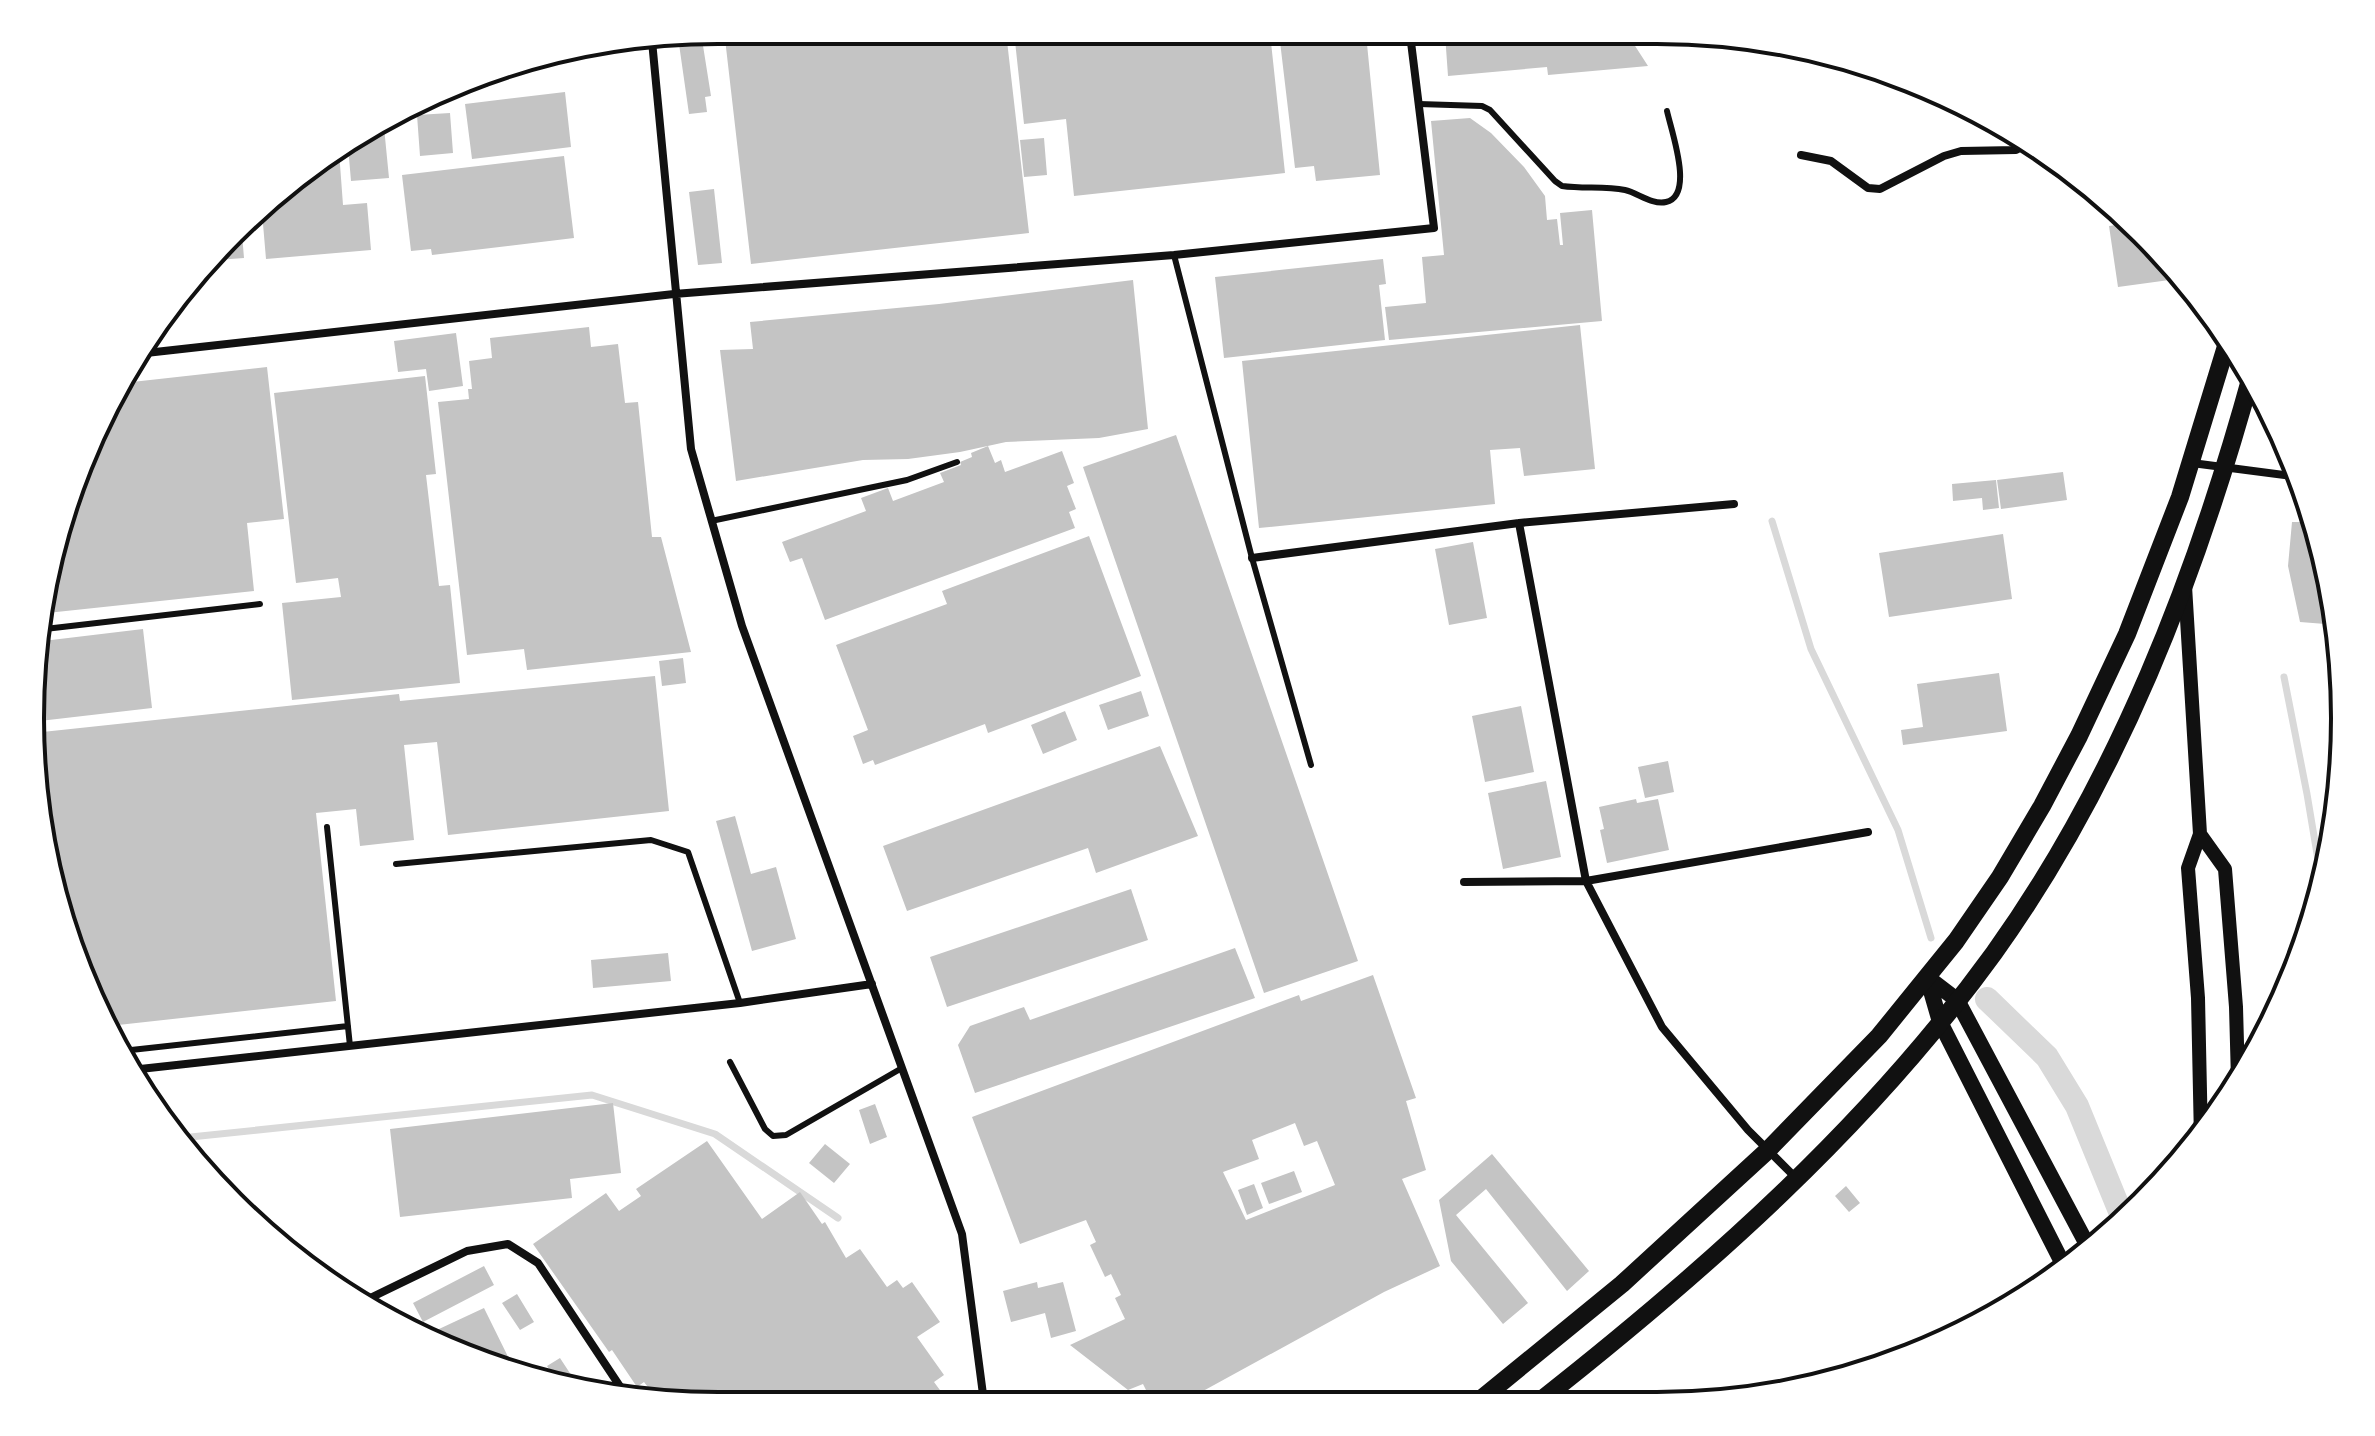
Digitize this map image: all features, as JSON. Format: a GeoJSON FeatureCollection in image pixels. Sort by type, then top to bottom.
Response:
{"type":"FeatureCollection","features":[{"type":"Feature","properties":{"kind":"main road"},"geometry":{"type":"LineString","coordinates":[[1490,1392],[1622,1284],[1767,1151],[1879,1036],[1927,977],[2000,877],[2079,736],[2127,634],[2191,463],[2224,354]]}},
{"type":"Feature","properties":{"kind":"main road"},"geometry":{"type":"LineString","coordinates":[[1551,1392],[1739,1235],[1796,1179],[1871,1101],[1940,1022],[2016,920],[2084,807],[2133,709],[2185,581],[2225,467],[2247,392]]}},
{"type":"Feature","properties":{"kind":"main road"},"geometry":{"type":"LineString","coordinates":[[1927,977],[1957,1000],[2084,1239]]}},
{"type":"Feature","properties":{"kind":"main road"},"geometry":{"type":"LineString","coordinates":[[1927,977],[1940,1022],[2060,1258]]}},
{"type":"Feature","properties":{"kind":"street"},"geometry":{"type":"LineString","coordinates":[[153,352],[674,294],[1174,255],[1434,228],[1411,44]]}},
{"type":"Feature","properties":{"kind":"street"},"geometry":{"type":"LineString","coordinates":[[653,47],[691,449],[742,626],[962,1234],[983,1392]]}},
{"type":"Feature","properties":{"kind":"street"},"geometry":{"type":"LineString","coordinates":[[1801,155],[1831,161],[1868,188],[1880,189],[1944,156],[1961,151],[2017,149]]}},
{"type":"Feature","properties":{"kind":"street"},"geometry":{"type":"LineString","coordinates":[[2191,463],[2286,475]]}},
{"type":"Feature","properties":{"kind":"street"},"geometry":{"type":"LineString","coordinates":[[1252,558],[1519,523],[1734,504]]}},
{"type":"Feature","properties":{"kind":"street"},"geometry":{"type":"LineString","coordinates":[[1519,523],[1586,881],[1662,1027],[1767,1151],[1796,1179]]}},
{"type":"Feature","properties":{"kind":"street"},"geometry":{"type":"LineString","coordinates":[[2185,581],[2200,834],[2188,868],[2198,998],[2201,1116]]}},
{"type":"Feature","properties":{"kind":"street"},"geometry":{"type":"LineString","coordinates":[[1464,882],[1586,881],[1868,832]]}},
{"type":"Feature","properties":{"kind":"street"},"geometry":{"type":"LineString","coordinates":[[2200,834],[2225,869],[2237,1060]]}},
{"type":"Feature","properties":{"kind":"street"},"geometry":{"type":"LineString","coordinates":[[143,1069],[740,1003],[872,984]]}},
{"type":"Feature","properties":{"kind":"street"},"geometry":{"type":"LineString","coordinates":[[373,1297],[467,1251],[508,1244],[538,1263],[618,1384]]}},
{"type":"Feature","properties":{"kind":"lane"},"geometry":{"type":"LineString","coordinates":[[1419,104],[1482,106],[1490,110],[1562,186],[1621,189],[1656,202],[1676,198],[1680,190],[1680,168],[1667,111]]}},
{"type":"Feature","properties":{"kind":"lane"},"geometry":{"type":"LineString","coordinates":[[1174,255],[1252,558],[1311,765]]}},
{"type":"Feature","properties":{"kind":"lane"},"geometry":{"type":"LineString","coordinates":[[711,521],[907,480],[957,462]]}},
{"type":"Feature","properties":{"kind":"lane"},"geometry":{"type":"LineString","coordinates":[[50,628],[260,604]]}},
{"type":"Feature","properties":{"kind":"lane"},"geometry":{"type":"LineString","coordinates":[[327,827],[350,1046]]}},
{"type":"Feature","properties":{"kind":"lane"},"geometry":{"type":"LineString","coordinates":[[396,864],[651,840],[688,852],[740,1003]]}},
{"type":"Feature","properties":{"kind":"lane"},"geometry":{"type":"LineString","coordinates":[[131,1050],[348,1026]]}},
{"type":"Feature","properties":{"kind":"lane"},"geometry":{"type":"LineString","coordinates":[[730,1062],[765,1129],[773,1136],[786,1135],[902,1068]]}},
{"type":"Feature","properties":{"kind":"building"},"geometry":{"type":"Polygon","coordinates":[[[703,44],[711,96],[705,97],[707,112],[689,114],[679,45],[703,44]]]}},
{"type":"Feature","properties":{"kind":"building"},"geometry":{"type":"Polygon","coordinates":[[[726,44],[1007,44],[1029,233],[751,264],[726,44]]]}},
{"type":"Feature","properties":{"kind":"building"},"geometry":{"type":"Polygon","coordinates":[[[1015,44],[1271,44],[1285,173],[1074,196],[1066,119],[1024,124],[1015,44]]]}},
{"type":"Feature","properties":{"kind":"building"},"geometry":{"type":"Polygon","coordinates":[[[1280,44],[1367,44],[1380,175],[1316,181],[1314,166],[1295,168],[1280,44]]]}},
{"type":"Feature","properties":{"kind":"building"},"geometry":{"type":"Polygon","coordinates":[[[1446,44],[1634,44],[1648,66],[1548,75],[1547,67],[1448,76],[1446,44]]]}},
{"type":"Feature","properties":{"kind":"building"},"geometry":{"type":"Polygon","coordinates":[[[565,92],[571,147],[472,159],[465,104],[565,92]]]}},
{"type":"Feature","properties":{"kind":"building"},"geometry":{"type":"Polygon","coordinates":[[[450,113],[453,153],[420,156],[418,115],[450,113]]]}},
{"type":"Feature","properties":{"kind":"building"},"geometry":{"type":"Polygon","coordinates":[[[1470,118],[1491,133],[1524,167],[1545,196],[1547,220],[1557,219],[1560,245],[1563,245],[1560,213],[1592,210],[1602,321],[1389,340],[1385,307],[1426,303],[1422,257],[1444,255],[1431,121],[1470,118]]]}},
{"type":"Feature","properties":{"kind":"building"},"geometry":{"type":"Polygon","coordinates":[[[385,132],[389,178],[351,181],[349,155],[385,132]]]}},
{"type":"Feature","properties":{"kind":"building"},"geometry":{"type":"Polygon","coordinates":[[[1044,138],[1047,175],[1024,177],[1020,140],[1044,138]]]}},
{"type":"Feature","properties":{"kind":"building"},"geometry":{"type":"Polygon","coordinates":[[[564,156],[574,238],[432,255],[431,249],[411,251],[402,175],[564,156]]]}},
{"type":"Feature","properties":{"kind":"building"},"geometry":{"type":"Polygon","coordinates":[[[340,161],[343,205],[367,203],[371,250],[266,259],[263,221],[340,161]]]}},
{"type":"Feature","properties":{"kind":"building"},"geometry":{"type":"Polygon","coordinates":[[[714,189],[722,263],[698,265],[689,192],[714,189]]]}},
{"type":"Feature","properties":{"kind":"building"},"geometry":{"type":"Polygon","coordinates":[[[2116,225],[2169,280],[2118,287],[2109,226],[2116,225]]]}},
{"type":"Feature","properties":{"kind":"building"},"geometry":{"type":"Polygon","coordinates":[[[242,240],[244,258],[224,259],[242,240]]]}},
{"type":"Feature","properties":{"kind":"building"},"geometry":{"type":"Polygon","coordinates":[[[1383,259],[1386,284],[1379,285],[1385,340],[1224,358],[1215,277],[1383,259]]]}},
{"type":"Feature","properties":{"kind":"building"},"geometry":{"type":"Polygon","coordinates":[[[1133,280],[1148,429],[1099,438],[1006,442],[908,459],[863,460],[736,481],[720,350],[753,349],[750,322],[939,304],[1133,280]]]}},
{"type":"Feature","properties":{"kind":"building"},"geometry":{"type":"Polygon","coordinates":[[[1580,325],[1595,469],[1524,476],[1520,448],[1490,450],[1495,504],[1259,528],[1242,361],[1580,325]]]}},
{"type":"Feature","properties":{"kind":"building"},"geometry":{"type":"Polygon","coordinates":[[[589,327],[591,347],[618,344],[625,403],[638,402],[652,537],[661,537],[691,652],[527,670],[524,649],[467,655],[438,402],[469,399],[468,389],[472,389],[469,361],[492,358],[490,338],[589,327]]]}},
{"type":"Feature","properties":{"kind":"building"},"geometry":{"type":"Polygon","coordinates":[[[456,333],[463,386],[429,391],[426,369],[398,372],[394,341],[456,333]]]}},
{"type":"Feature","properties":{"kind":"building"},"geometry":{"type":"Polygon","coordinates":[[[267,367],[284,519],[247,523],[254,591],[53,612],[67,544],[80,501],[95,460],[134,382],[267,367]]]}},
{"type":"Feature","properties":{"kind":"building"},"geometry":{"type":"Polygon","coordinates":[[[425,376],[436,474],[426,475],[439,586],[450,585],[460,683],[292,700],[282,603],[341,597],[338,578],[296,583],[274,393],[425,376]]]}},
{"type":"Feature","properties":{"kind":"building"},"geometry":{"type":"Polygon","coordinates":[[[1176,435],[1358,961],[1264,993],[1083,467],[1176,435]]]}},
{"type":"Feature","properties":{"kind":"building"},"geometry":{"type":"Polygon","coordinates":[[[988,446],[995,463],[1001,460],[1005,472],[1062,451],[1074,483],[1067,486],[1076,509],[1069,512],[1075,528],[825,620],[802,558],[790,562],[782,542],[866,511],[861,498],[888,488],[893,501],[944,482],[940,473],[961,465],[960,462],[972,457],[971,453],[988,446]]]}},
{"type":"Feature","properties":{"kind":"building"},"geometry":{"type":"Polygon","coordinates":[[[2063,472],[2067,500],[2001,509],[1997,480],[2063,472]]]}},
{"type":"Feature","properties":{"kind":"building"},"geometry":{"type":"Polygon","coordinates":[[[1996,480],[1999,508],[1983,510],[1982,498],[1953,501],[1952,484],[1996,480]]]}},
{"type":"Feature","properties":{"kind":"building"},"geometry":{"type":"Polygon","coordinates":[[[2292,522],[2301,522],[2324,624],[2300,622],[2288,566],[2292,522]]]}},
{"type":"Feature","properties":{"kind":"building"},"geometry":{"type":"Polygon","coordinates":[[[2003,534],[2012,599],[1889,617],[1879,553],[2003,534]]]}},
{"type":"Feature","properties":{"kind":"building"},"geometry":{"type":"Polygon","coordinates":[[[1089,536],[1141,676],[988,733],[985,724],[875,765],[873,760],[863,764],[853,736],[868,730],[836,645],[947,604],[942,591],[1089,536]]]}},
{"type":"Feature","properties":{"kind":"building"},"geometry":{"type":"Polygon","coordinates":[[[1473,542],[1487,618],[1449,625],[1435,549],[1473,542]]]}},
{"type":"Feature","properties":{"kind":"building"},"geometry":{"type":"Polygon","coordinates":[[[143,629],[152,708],[44,720],[49,640],[143,629]]]}},
{"type":"Feature","properties":{"kind":"building"},"geometry":{"type":"Polygon","coordinates":[[[683,658],[686,683],[662,686],[659,661],[683,658]]]}},
{"type":"Feature","properties":{"kind":"building"},"geometry":{"type":"Polygon","coordinates":[[[1999,673],[2007,731],[1903,745],[1901,730],[1923,727],[1917,684],[1999,673]]]}},
{"type":"Feature","properties":{"kind":"building"},"geometry":{"type":"Polygon","coordinates":[[[655,676],[669,811],[448,835],[437,742],[404,745],[414,840],[360,846],[356,809],[316,813],[336,1001],[119,1025],[95,976],[67,892],[50,806],[44,732],[399,694],[400,701],[655,676]]]}},
{"type":"Feature","properties":{"kind":"building"},"geometry":{"type":"Polygon","coordinates":[[[1141,691],[1149,716],[1108,730],[1099,705],[1141,691]]]}},
{"type":"Feature","properties":{"kind":"building"},"geometry":{"type":"Polygon","coordinates":[[[1521,706],[1534,772],[1485,782],[1472,716],[1521,706]]]}},
{"type":"Feature","properties":{"kind":"building"},"geometry":{"type":"Polygon","coordinates":[[[1065,711],[1077,740],[1043,754],[1031,725],[1065,711]]]}},
{"type":"Feature","properties":{"kind":"building"},"geometry":{"type":"Polygon","coordinates":[[[1160,746],[1198,836],[1096,873],[1088,848],[907,911],[883,846],[1160,746]]]}},
{"type":"Feature","properties":{"kind":"building"},"geometry":{"type":"Polygon","coordinates":[[[1668,761],[1674,792],[1645,798],[1638,767],[1668,761]]]}},
{"type":"Feature","properties":{"kind":"building"},"geometry":{"type":"Polygon","coordinates":[[[1546,781],[1561,857],[1503,869],[1488,793],[1546,781]]]}},
{"type":"Feature","properties":{"kind":"building"},"geometry":{"type":"Polygon","coordinates":[[[1636,799],[1637,803],[1658,799],[1669,850],[1607,863],[1599,807],[1636,799]]]}},
{"type":"Feature","properties":{"kind":"building"},"geometry":{"type":"Polygon","coordinates":[[[735,816],[751,874],[776,867],[796,939],[752,951],[716,821],[735,816]]]}},
{"type":"Feature","properties":{"kind":"building"},"geometry":{"type":"Polygon","coordinates":[[[1131,889],[1148,940],[947,1007],[930,957],[1131,889]]]}},
{"type":"Feature","properties":{"kind":"building"},"geometry":{"type":"Polygon","coordinates":[[[1235,948],[1255,998],[975,1093],[958,1045],[970,1026],[1024,1007],[1030,1020],[1235,948]]]}},
{"type":"Feature","properties":{"kind":"building"},"geometry":{"type":"Polygon","coordinates":[[[668,953],[671,981],[593,988],[591,960],[668,953]]]}},
{"type":"Feature","properties":{"kind":"building"},"geometry":{"type":"Polygon","coordinates":[[[1373,975],[1416,1098],[1406,1101],[1426,1170],[1402,1179],[1440,1266],[1384,1292],[1201,1392],[1147,1392],[1143,1384],[1128,1390],[1070,1345],[1125,1319],[1115,1298],[1121,1295],[1111,1274],[1105,1277],[1090,1245],[1096,1242],[1086,1220],[1020,1244],[972,1117],[1299,995],[1301,1001],[1373,975]],[[1295,1123],[1252,1140],[1259,1159],[1223,1172],[1246,1220],[1335,1185],[1317,1141],[1304,1146],[1295,1123]]]}},
{"type":"Feature","properties":{"kind":"building"},"geometry":{"type":"Polygon","coordinates":[[[613,1103],[621,1173],[570,1179],[572,1198],[400,1217],[390,1129],[613,1103]]]}},
{"type":"Feature","properties":{"kind":"building"},"geometry":{"type":"Polygon","coordinates":[[[875,1104],[887,1137],[870,1144],[859,1110],[875,1104]]]}},
{"type":"Feature","properties":{"kind":"building"},"geometry":{"type":"Polygon","coordinates":[[[707,1141],[762,1219],[800,1192],[822,1224],[825,1222],[846,1258],[860,1249],[887,1287],[897,1280],[903,1288],[912,1282],[940,1322],[917,1337],[944,1375],[934,1382],[941,1392],[674,1391],[649,1388],[644,1382],[637,1387],[533,1244],[606,1193],[619,1211],[641,1196],[636,1189],[707,1141]]]}},
{"type":"Feature","properties":{"kind":"building"},"geometry":{"type":"Polygon","coordinates":[[[825,1144],[850,1164],[834,1183],[809,1163],[825,1144]]]}},
{"type":"Feature","properties":{"kind":"building"},"geometry":{"type":"Polygon","coordinates":[[[1492,1154],[1589,1271],[1567,1291],[1486,1189],[1456,1215],[1528,1303],[1503,1324],[1451,1261],[1439,1200],[1492,1154]]]}},
{"type":"Feature","properties":{"kind":"building"},"geometry":{"type":"Polygon","coordinates":[[[1294,1171],[1302,1192],[1269,1204],[1261,1183],[1294,1171]]]}},
{"type":"Feature","properties":{"kind":"building"},"geometry":{"type":"Polygon","coordinates":[[[1254,1184],[1263,1208],[1247,1215],[1238,1190],[1254,1184]]]}},
{"type":"Feature","properties":{"kind":"building"},"geometry":{"type":"Polygon","coordinates":[[[1846,1186],[1860,1203],[1849,1212],[1835,1196],[1846,1186]]]}},
{"type":"Feature","properties":{"kind":"building"},"geometry":{"type":"Polygon","coordinates":[[[484,1266],[494,1285],[423,1322],[413,1303],[484,1266]]]}},
{"type":"Feature","properties":{"kind":"building"},"geometry":{"type":"Polygon","coordinates":[[[1037,1282],[1038,1288],[1063,1282],[1076,1331],[1051,1338],[1045,1313],[1011,1322],[1003,1291],[1037,1282]]]}},
{"type":"Feature","properties":{"kind":"building"},"geometry":{"type":"Polygon","coordinates":[[[517,1294],[534,1322],[520,1330],[502,1303],[517,1294]]]}},
{"type":"Feature","properties":{"kind":"building"},"geometry":{"type":"Polygon","coordinates":[[[484,1308],[509,1358],[460,1341],[437,1330],[484,1308]]]}},
{"type":"Feature","properties":{"kind":"building"},"geometry":{"type":"Polygon","coordinates":[[[560,1358],[571,1375],[550,1370],[547,1366],[560,1358]]]}},
{"type":"Feature","properties":{"kind":"waterway"},"geometry":{"type":"LineString","coordinates":[[1772,521],[1811,649],[1898,830],[1931,938]]}},
{"type":"Feature","properties":{"kind":"waterway"},"geometry":{"type":"LineString","coordinates":[[2284,677],[2317,854]]}},
{"type":"Feature","properties":{"kind":"waterway"},"geometry":{"type":"LineString","coordinates":[[1987,999],[2047,1057],[2077,1106],[2119,1209]]}},
{"type":"Feature","properties":{"kind":"waterway"},"geometry":{"type":"LineString","coordinates":[[190,1137],[592,1095],[715,1134],[838,1218]]}}]}
